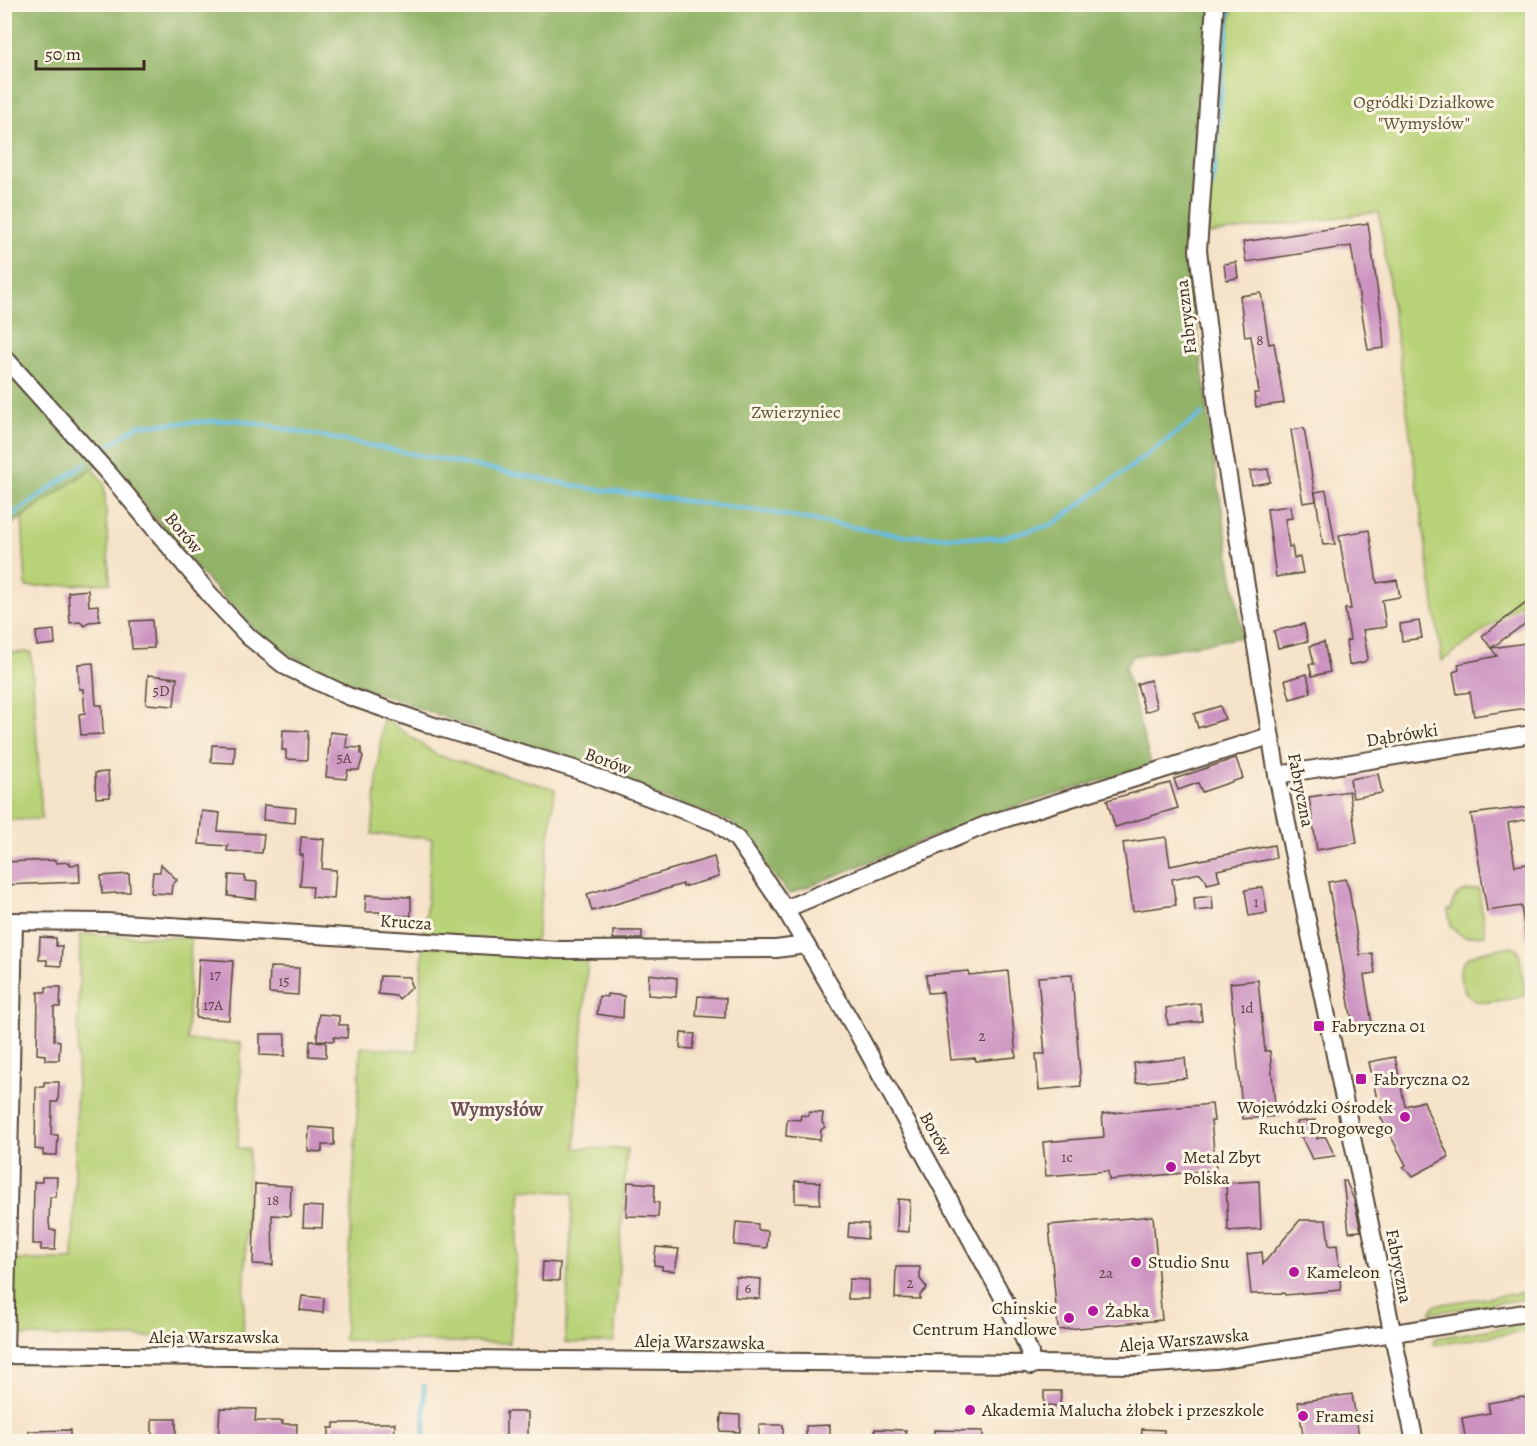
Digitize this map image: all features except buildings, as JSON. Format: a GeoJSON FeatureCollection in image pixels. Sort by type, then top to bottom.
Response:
{"type":"FeatureCollection","features":[{"type":"Feature","properties":{"kind":"street","name":"Fabryczna"},"geometry":{"type":"LineString","coordinates":[[1215,4],[1198,250],[1219,421],[1277,775],[1305,918],[1343,1084],[1415,1442]]}},
{"type":"Feature","properties":{"kind":"street","name":"Borów"},"geometry":{"type":"LineString","coordinates":[[4,357],[109,474],[216,602],[249,637],[285,666],[348,696],[437,727],[574,769],[717,823],[737,839],[785,909],[863,1042],[1017,1323],[1030,1353],[1031,1366]]}},
{"type":"Feature","properties":{"kind":"street","name":"Dąbrówki"},"geometry":{"type":"LineString","coordinates":[[1277,775],[1533,734]]}},
{"type":"Feature","properties":{"kind":"street"},"geometry":{"type":"LineString","coordinates":[[785,909],[988,824],[1270,736]]}},
{"type":"Feature","properties":{"kind":"street"},"geometry":{"type":"LineString","coordinates":[[5,1355],[9,921]]}},
{"type":"Feature","properties":{"kind":"street","name":"Krucza"},"geometry":{"type":"LineString","coordinates":[[9,921],[106,922],[558,950],[776,949],[806,945]]}},
{"type":"Feature","properties":{"kind":"street","name":"Aleja Warszawska"},"geometry":{"type":"LineString","coordinates":[[5,1355],[1031,1366],[1138,1365],[1216,1359],[1533,1311]]}},
{"type":"Feature","properties":{"kind":"green space","name":"Zwierzyniec"},"geometry":{"type":"Polygon","coordinates":[[[5,5],[1233,5],[1198,222],[1188,229],[1188,257],[1214,461],[1243,637],[1132,656],[1125,668],[1151,765],[985,816],[789,894],[732,823],[318,671],[262,638],[198,570],[106,459],[5,529],[5,5]]]}},
{"type":"Feature","properties":{"kind":"green space","name":"Ogródki Działkowe \"Wymysłów\""},"geometry":{"type":"Polygon","coordinates":[[[1233,5],[1532,5],[1532,595],[1442,661],[1379,212],[1208,234],[1198,222],[1233,5]]]}},
{"type":"Feature","properties":{"kind":"green space"},"geometry":{"type":"Polygon","coordinates":[[[92,468],[104,483],[110,583],[26,587],[22,515],[92,468]]]}},
{"type":"Feature","properties":{"kind":"green space"},"geometry":{"type":"Polygon","coordinates":[[[31,652],[42,819],[5,820],[5,653],[31,652]]]}},
{"type":"Feature","properties":{"kind":"green space"},"geometry":{"type":"Polygon","coordinates":[[[383,717],[437,755],[555,789],[536,942],[424,935],[432,838],[372,834],[383,717]]]}},
{"type":"Feature","properties":{"kind":"green space"},"geometry":{"type":"Polygon","coordinates":[[[1479,889],[1485,935],[1464,937],[1451,927],[1448,910],[1452,909],[1454,899],[1460,893],[1479,889]]]}},
{"type":"Feature","properties":{"kind":"green space"},"geometry":{"type":"Polygon","coordinates":[[[80,934],[191,938],[187,1040],[241,1043],[238,1148],[249,1149],[243,1338],[9,1336],[12,1260],[73,1260],[80,934]]]}},
{"type":"Feature","properties":{"kind":"green space"},"geometry":{"type":"Polygon","coordinates":[[[423,946],[588,954],[575,1148],[627,1149],[614,1342],[565,1343],[573,1193],[521,1189],[510,1343],[344,1340],[361,1047],[417,1051],[423,946]]]}},
{"type":"Feature","properties":{"kind":"green space"},"geometry":{"type":"Polygon","coordinates":[[[1513,946],[1520,957],[1525,996],[1484,1002],[1471,998],[1464,989],[1460,975],[1461,966],[1473,955],[1513,946]]]}},
{"type":"Feature","properties":{"kind":"green space"},"geometry":{"type":"Polygon","coordinates":[[[1532,1291],[1532,1298],[1430,1313],[1435,1305],[1532,1291]]]}},
{"type":"Feature","properties":{"kind":"green space"},"geometry":{"type":"Polygon","coordinates":[[[1532,1323],[1532,1330],[1435,1345],[1433,1342],[1435,1338],[1532,1323]]]}},
{"type":"Feature","properties":{"kind":"waterway"},"geometry":{"type":"LineString","coordinates":[[1212,188],[1230,4]]}},
{"type":"Feature","properties":{"kind":"waterway"},"geometry":{"type":"LineString","coordinates":[[102,450],[139,425],[238,420],[587,488],[761,511],[903,536],[1000,538],[1052,525],[1202,414]]}},
{"type":"Feature","properties":{"kind":"waterway"},"geometry":{"type":"LineString","coordinates":[[4,521],[86,463]]}},
{"type":"Feature","properties":{"kind":"waterway"},"geometry":{"type":"LineString","coordinates":[[424,1386],[425,1442]]}},
{"type":"Feature","properties":{"kind":"place","name":"Fabryczna 01"},"geometry":{"type":"Point","coordinates":[1319,1026]}},
{"type":"Feature","properties":{"kind":"place","name":"Fabryczna 02"},"geometry":{"type":"Point","coordinates":[1361,1079]}},
{"type":"Feature","properties":{"kind":"place","name":"Wojewódzki Ośrodek Ruchu Drogowego"},"geometry":{"type":"Point","coordinates":[1405,1117]}},
{"type":"Feature","properties":{"kind":"place","name":"Metal Zbyt Polska"},"geometry":{"type":"Point","coordinates":[1171,1167]}},
{"type":"Feature","properties":{"kind":"place","name":"Studio Snu"},"geometry":{"type":"Point","coordinates":[1136,1262]}},
{"type":"Feature","properties":{"kind":"place","name":"Kameleon"},"geometry":{"type":"Point","coordinates":[1294,1272]}},
{"type":"Feature","properties":{"kind":"place","name":"Żabka"},"geometry":{"type":"Point","coordinates":[1093,1311]}},
{"type":"Feature","properties":{"kind":"place","name":"Chinskie Centrum Handlowe"},"geometry":{"type":"Point","coordinates":[1069,1318]}},
{"type":"Feature","properties":{"kind":"place","name":"Akademia Malucha żłobek i przeszkole"},"geometry":{"type":"Point","coordinates":[970,1410]}},
{"type":"Feature","properties":{"kind":"place","name":"Framesi"},"geometry":{"type":"Point","coordinates":[1303,1416]}},
{"type":"Feature","properties":{"kind":"district","name":"Wymysłów"},"geometry":{"type":"Point","coordinates":[497,1109]}}]}
